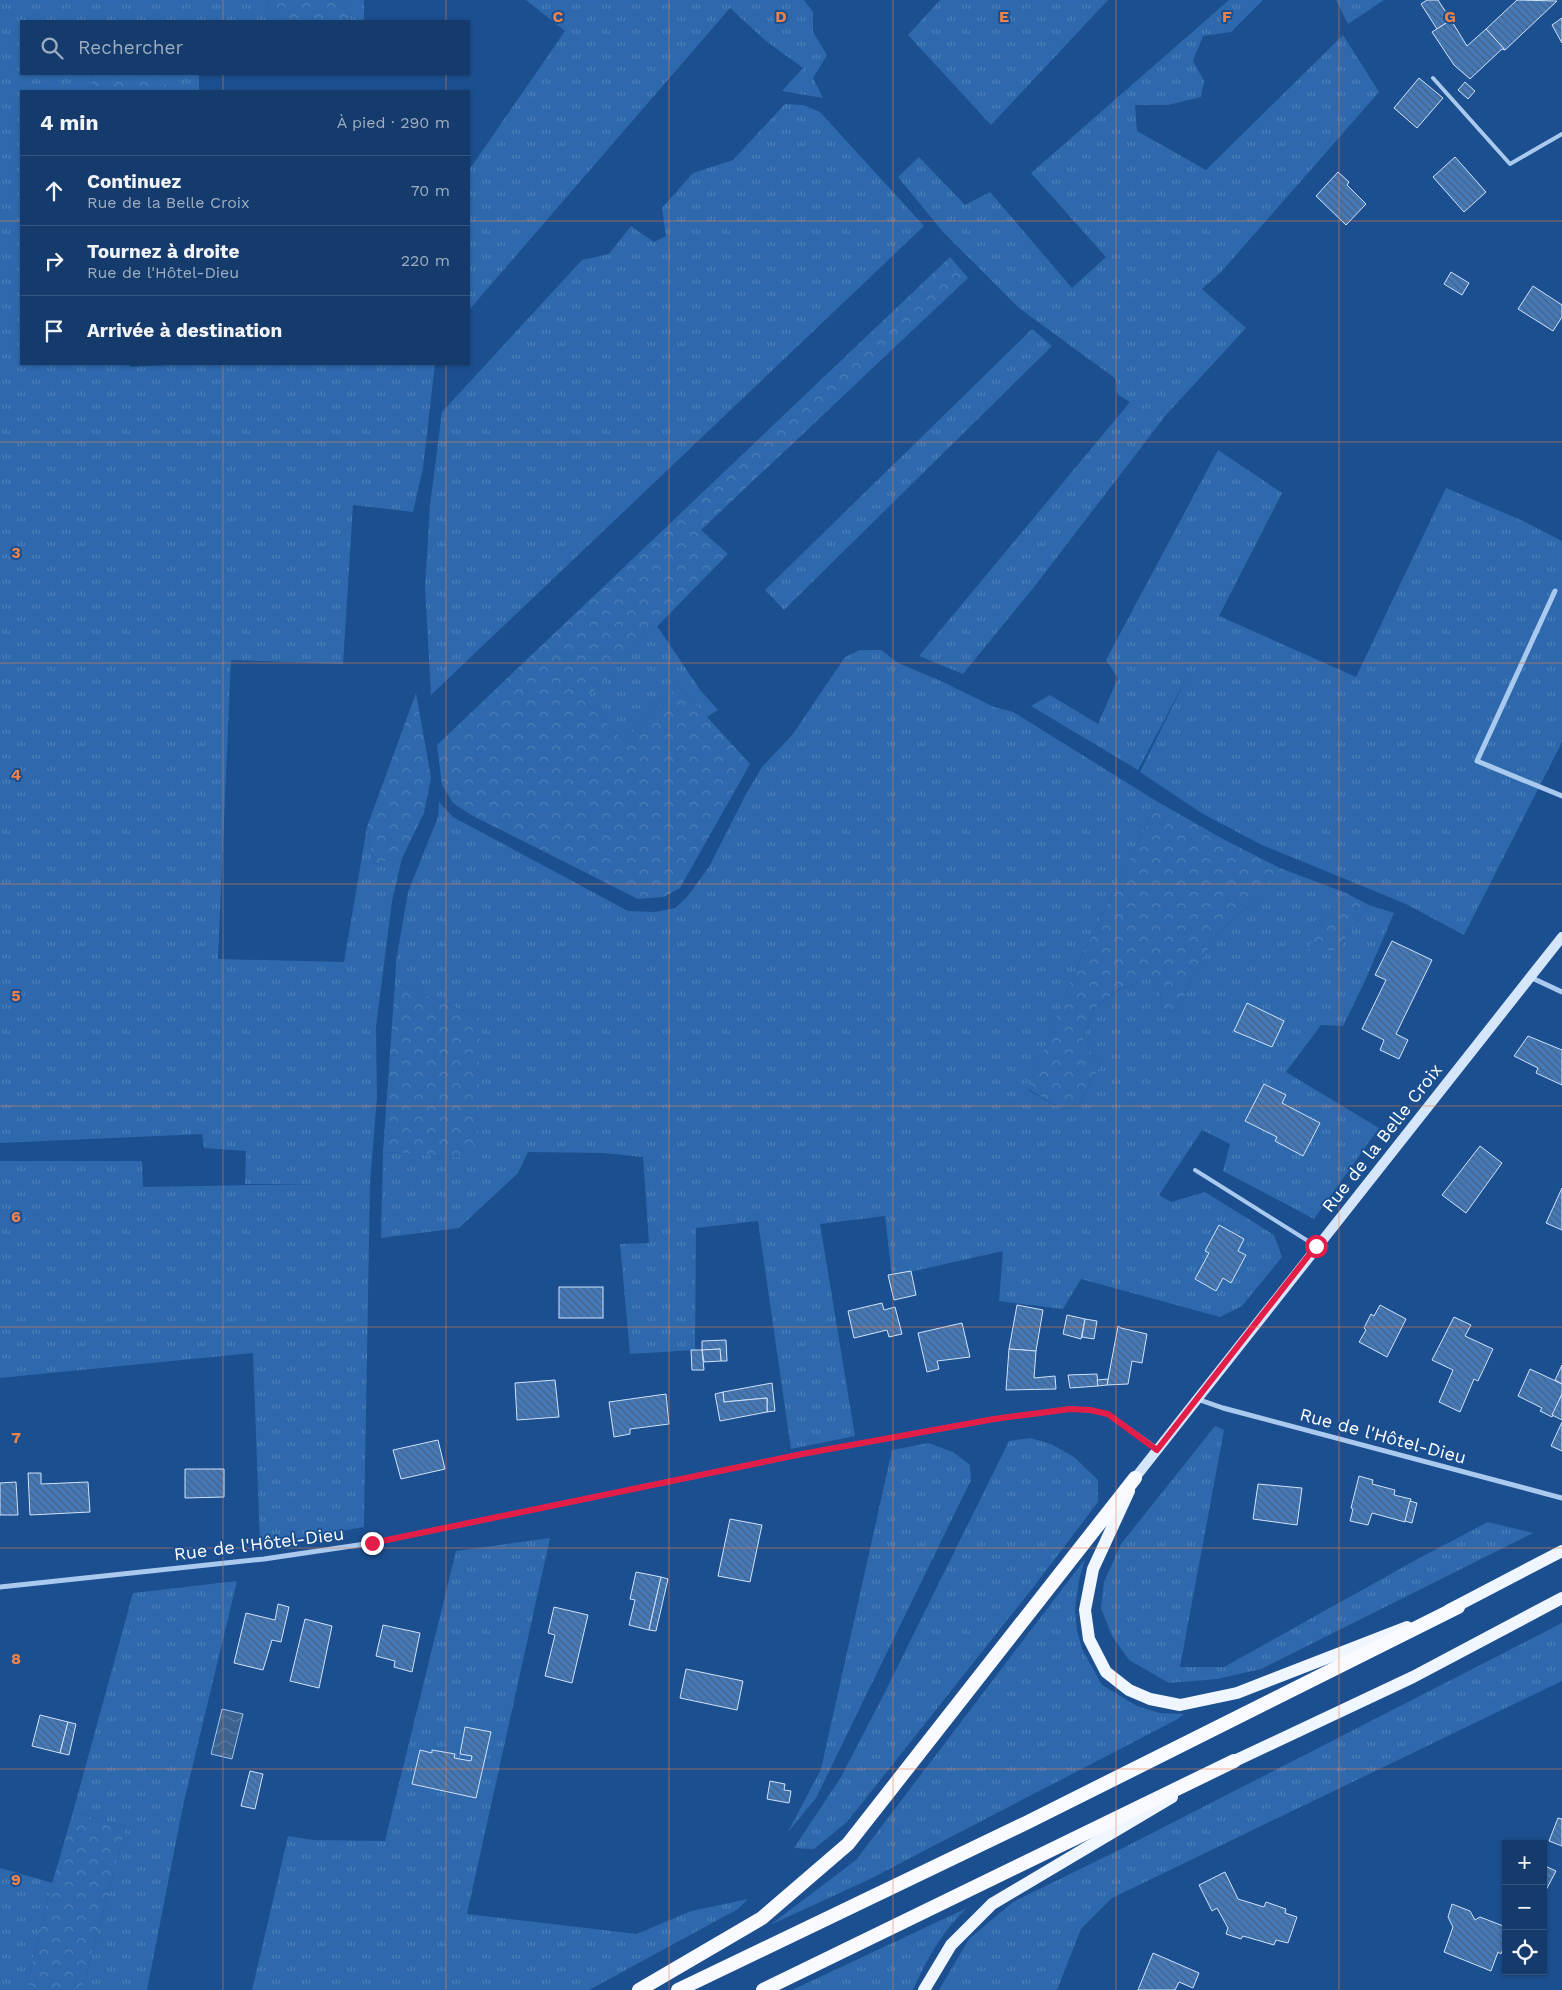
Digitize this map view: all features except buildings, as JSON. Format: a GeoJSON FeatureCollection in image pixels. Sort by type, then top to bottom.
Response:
{"type":"FeatureCollection","features":[{"type":"Feature","properties":{"kind":"highway"},"geometry":{"type":"LineString","coordinates":[[639,1990],[762,1918],[848,1844],[1135,1478]]}},
{"type":"Feature","properties":{"kind":"highway"},"geometry":{"type":"LineString","coordinates":[[678,1990],[1026,1823],[1458,1607]]}},
{"type":"Feature","properties":{"kind":"highway"},"geometry":{"type":"LineString","coordinates":[[763,1990],[1234,1761]]}},
{"type":"Feature","properties":{"kind":"main road","name":"Rue de la Belle Croix"},"geometry":{"type":"LineString","coordinates":[[1135,1478],[1316,1246],[1562,937]]}},
{"type":"Feature","properties":{"kind":"main road"},"geometry":{"type":"LineString","coordinates":[[1135,1478],[1093,1569],[1085,1610],[1089,1639],[1106,1672],[1130,1690],[1150,1699],[1180,1705],[1236,1692],[1458,1607],[1562,1551]]}},
{"type":"Feature","properties":{"kind":"main road"},"geometry":{"type":"LineString","coordinates":[[924,1990],[951,1945],[992,1904],[1234,1761],[1413,1677],[1562,1598]]}},
{"type":"Feature","properties":{"kind":"street"},"geometry":{"type":"LineString","coordinates":[[1555,591],[1477,761],[1562,796]]}},
{"type":"Feature","properties":{"kind":"street"},"geometry":{"type":"LineString","coordinates":[[1529,977],[1562,992]]}},
{"type":"Feature","properties":{"kind":"street","name":"Rue de l'Hôtel-Dieu"},"geometry":{"type":"LineString","coordinates":[[1197,1399],[1223,1408],[1562,1498]]}},
{"type":"Feature","properties":{"kind":"street","name":"Rue de l'Hôtel-Dieu"},"geometry":{"type":"LineString","coordinates":[[0,1587],[264,1559],[372,1543],[802,1454],[994,1419],[1070,1409],[1090,1410],[1108,1414],[1157,1450]]}},
{"type":"Feature","properties":{"kind":"lane"},"geometry":{"type":"LineString","coordinates":[[1432,78],[1510,164],[1562,134]]}},
{"type":"Feature","properties":{"kind":"lane"},"geometry":{"type":"LineString","coordinates":[[1195,1170],[1316,1246]]}},
{"type":"Feature","properties":{"kind":"green space"},"geometry":{"type":"Polygon","coordinates":[[[0,0],[267,0],[273,14],[282,20],[20,20],[20,75],[91,75],[93,90],[20,90],[20,365],[130,365],[130,367],[167,365],[435,365],[423,468],[413,512],[353,505],[343,664],[231,660],[218,959],[344,962],[367,827],[374,864],[402,858],[392,901],[376,1027],[377,1097],[370,1184],[364,1527],[260,1545],[253,1353],[0,1378],[0,1161],[142,1161],[143,1187],[318,1184],[245,1184],[246,1151],[204,1148],[202,1134],[0,1143],[0,0]]]}},
{"type":"Feature","properties":{"kind":"green space"},"geometry":{"type":"Polygon","coordinates":[[[267,0],[342,0],[351,20],[282,20],[273,14],[267,0]]]}},
{"type":"Feature","properties":{"kind":"green space"},"geometry":{"type":"Polygon","coordinates":[[[342,0],[364,0],[364,20],[351,20],[342,0]]]}},
{"type":"Feature","properties":{"kind":"green space"},"geometry":{"type":"Polygon","coordinates":[[[526,0],[804,0],[813,12],[813,32],[827,55],[813,78],[823,98],[782,91],[803,68],[766,41],[730,8],[470,309],[470,169],[565,31],[526,0]]]}},
{"type":"Feature","properties":{"kind":"green space"},"geometry":{"type":"Polygon","coordinates":[[[940,0],[1108,0],[991,125],[908,35],[940,0]]]}},
{"type":"Feature","properties":{"kind":"green space"},"geometry":{"type":"Polygon","coordinates":[[[1229,0],[1263,0],[1231,32],[1203,36],[1193,61],[1204,81],[1201,97],[1168,105],[1135,105],[1137,131],[1206,170],[1343,35],[1379,92],[1221,272],[1202,289],[1246,328],[1166,415],[1034,587],[963,674],[919,656],[1130,402],[1117,394],[1116,379],[1019,308],[943,232],[898,177],[919,157],[965,205],[990,192],[1072,288],[1106,257],[1031,173],[1229,0]]]}},
{"type":"Feature","properties":{"kind":"green space"},"geometry":{"type":"Polygon","coordinates":[[[1336,0],[1384,0],[1348,24],[1336,0]]]}},
{"type":"Feature","properties":{"kind":"green space"},"geometry":{"type":"Polygon","coordinates":[[[91,75],[161,75],[169,90],[93,90],[91,75]]]}},
{"type":"Feature","properties":{"kind":"green space"},"geometry":{"type":"Polygon","coordinates":[[[161,75],[199,75],[199,90],[169,90],[161,75]]]}},
{"type":"Feature","properties":{"kind":"green space"},"geometry":{"type":"Polygon","coordinates":[[[785,104],[803,105],[820,112],[924,226],[431,695],[425,587],[430,505],[442,412],[582,260],[609,254],[631,226],[654,242],[666,236],[662,208],[693,173],[733,160],[785,104]]]}},
{"type":"Feature","properties":{"kind":"green space"},"geometry":{"type":"Polygon","coordinates":[[[950,257],[968,278],[701,530],[728,554],[584,701],[624,741],[678,685],[750,764],[680,888],[664,897],[638,899],[471,815],[453,803],[442,785],[437,745],[950,257]]]}},
{"type":"Feature","properties":{"kind":"green space"},"geometry":{"type":"Polygon","coordinates":[[[1032,329],[1052,346],[784,610],[765,590],[1032,329]]]}},
{"type":"Feature","properties":{"kind":"green space"},"geometry":{"type":"Polygon","coordinates":[[[1218,450],[1282,493],[1219,616],[1356,677],[1446,488],[1523,521],[1562,541],[1562,742],[1464,935],[1406,904],[1262,845],[1203,814],[1140,772],[1188,675],[1138,770],[1031,706],[1050,695],[1098,724],[1118,678],[1106,660],[1218,450]]]}},
{"type":"Feature","properties":{"kind":"green space"},"geometry":{"type":"Polygon","coordinates":[[[657,626],[701,691],[718,710],[707,717],[678,685],[624,741],[584,701],[657,626]]]}},
{"type":"Feature","properties":{"kind":"green space"},"geometry":{"type":"Polygon","coordinates":[[[860,650],[881,650],[898,663],[941,681],[994,707],[1013,712],[1158,802],[1078,964],[1028,1090],[1063,1110],[1079,1104],[1100,1066],[1083,1039],[1094,1009],[1120,989],[1135,984],[1150,973],[1160,991],[1162,1009],[1179,1013],[1190,979],[1216,935],[1257,898],[1260,889],[1280,868],[1346,893],[1316,929],[1338,950],[1369,905],[1394,913],[1365,981],[1343,1026],[1321,1025],[1286,1072],[1379,1128],[1314,1219],[1223,1171],[1230,1144],[1202,1130],[1159,1195],[1171,1202],[1205,1192],[1274,1235],[1282,1257],[1242,1306],[1220,1317],[1081,1279],[1063,1309],[999,1301],[1003,1251],[892,1276],[885,1216],[820,1224],[855,1436],[791,1449],[758,1221],[696,1228],[695,1350],[630,1354],[620,1244],[649,1243],[643,1157],[602,1153],[528,1152],[518,1173],[459,1228],[381,1238],[383,1152],[462,1157],[480,1018],[395,982],[396,961],[408,892],[438,817],[439,802],[453,817],[628,911],[655,912],[675,908],[687,897],[709,867],[762,767],[793,734],[845,657],[860,650]]]}},
{"type":"Feature","properties":{"kind":"green space"},"geometry":{"type":"Polygon","coordinates":[[[416,693],[431,777],[424,813],[402,858],[374,864],[367,827],[416,693]]]}},
{"type":"Feature","properties":{"kind":"green space"},"geometry":{"type":"Polygon","coordinates":[[[1158,802],[1223,839],[1280,868],[1258,897],[1216,935],[1190,979],[1179,1013],[1162,1009],[1160,991],[1150,974],[1135,984],[1119,989],[1094,1009],[1083,1039],[1100,1066],[1079,1104],[1063,1110],[1028,1089],[1078,964],[1158,802]]]}},
{"type":"Feature","properties":{"kind":"green space"},"geometry":{"type":"Polygon","coordinates":[[[1346,893],[1369,905],[1338,950],[1308,951],[1316,929],[1346,893]]]}},
{"type":"Feature","properties":{"kind":"green space"},"geometry":{"type":"Polygon","coordinates":[[[395,982],[480,1018],[478,1141],[462,1157],[383,1152],[395,982]]]}},
{"type":"Feature","properties":{"kind":"green space"},"geometry":{"type":"Polygon","coordinates":[[[1215,1426],[1224,1430],[1180,1667],[1224,1667],[1488,1522],[1533,1533],[1261,1669],[1217,1679],[1169,1683],[1129,1660],[1112,1636],[1101,1608],[1104,1582],[1121,1544],[1215,1426]]]}},
{"type":"Feature","properties":{"kind":"green space"},"geometry":{"type":"Polygon","coordinates":[[[1030,1438],[1051,1444],[1074,1457],[1098,1480],[1098,1502],[1035,1585],[847,1822],[814,1849],[794,1848],[841,1777],[1009,1441],[1030,1438]]]}},
{"type":"Feature","properties":{"kind":"green space"},"geometry":{"type":"Polygon","coordinates":[[[928,1443],[953,1452],[970,1465],[971,1480],[816,1798],[788,1832],[821,1769],[892,1450],[928,1443]]]}},
{"type":"Feature","properties":{"kind":"green space"},"geometry":{"type":"Polygon","coordinates":[[[550,1538],[467,1914],[637,1934],[691,1911],[748,1899],[738,1909],[589,1990],[252,1990],[288,1836],[313,1840],[385,1841],[456,1551],[550,1538]]]}},
{"type":"Feature","properties":{"kind":"green space"},"geometry":{"type":"Polygon","coordinates":[[[1085,1559],[1079,1580],[1075,1609],[1077,1631],[1083,1651],[1102,1685],[1137,1706],[1160,1713],[1184,1714],[1176,1720],[868,1880],[770,1925],[856,1860],[1085,1559]]]}},
{"type":"Feature","properties":{"kind":"green space"},"geometry":{"type":"Polygon","coordinates":[[[237,1581],[183,1806],[147,1990],[82,1990],[126,1827],[73,1812],[133,1593],[237,1581]]]}},
{"type":"Feature","properties":{"kind":"green space"},"geometry":{"type":"Polygon","coordinates":[[[1562,1623],[1562,1681],[1112,1898],[1081,1929],[1057,1990],[939,1990],[969,1939],[1013,1902],[1123,1848],[1562,1623]]]}},
{"type":"Feature","properties":{"kind":"green space"},"geometry":{"type":"Polygon","coordinates":[[[73,1812],[126,1827],[82,1990],[38,1990],[27,1984],[49,1894],[73,1812]]]}},
{"type":"Feature","properties":{"kind":"green space"},"geometry":{"type":"Polygon","coordinates":[[[0,1868],[53,1883],[27,1984],[38,1990],[0,1990],[0,1868]]]}},
{"type":"Feature","properties":{"kind":"green space"},"geometry":{"type":"Polygon","coordinates":[[[967,1908],[949,1927],[936,1946],[913,1990],[792,1990],[967,1908]]]}},
{"type":"Feature","properties":{"kind":"water"},"geometry":{"type":"Polygon","coordinates":[[[222,1709],[243,1714],[232,1759],[211,1754],[222,1709]]]}},
{"type":"Feature","properties":{"kind":"route"},"geometry":{"type":"LineString","coordinates":[[372,1543],[399,1539],[802,1454],[994,1419],[1070,1409],[1090,1410],[1108,1414],[1157,1450],[1316,1246]]}}]}
